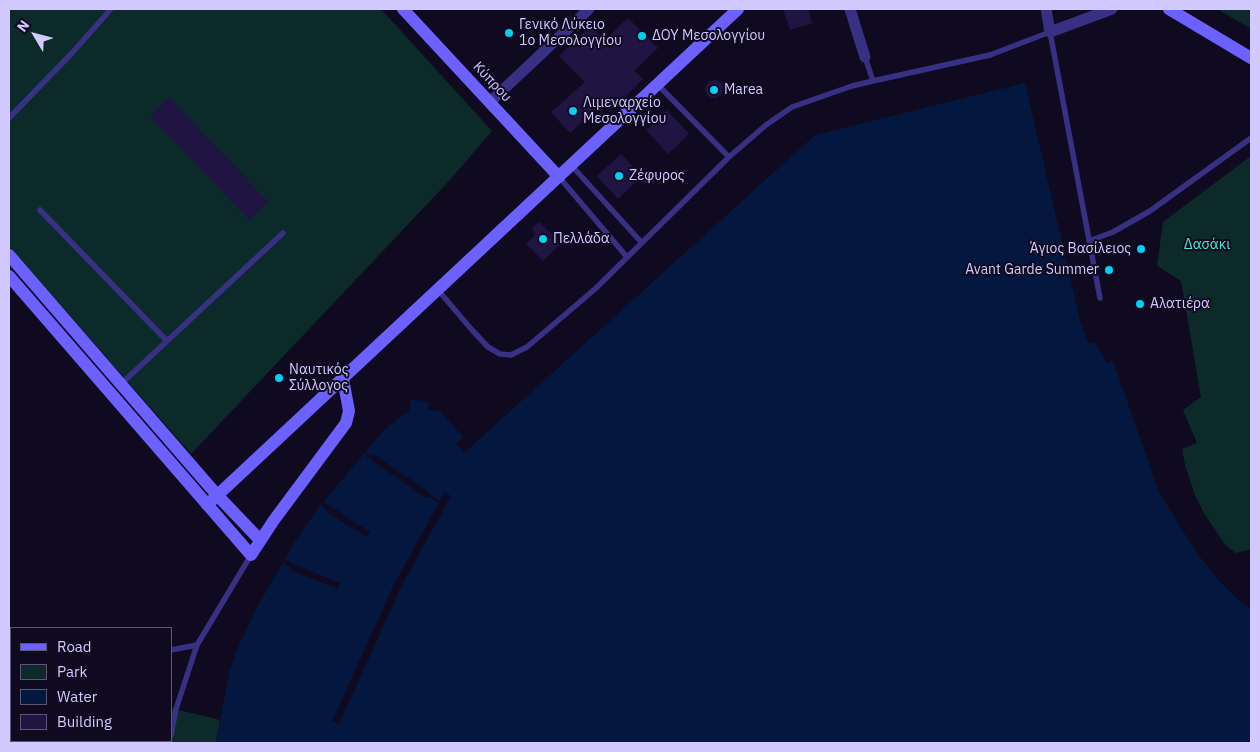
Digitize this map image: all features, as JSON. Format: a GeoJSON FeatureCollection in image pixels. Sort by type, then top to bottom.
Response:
{"type":"FeatureCollection","features":[{"type":"Feature","properties":{"kind":"street","name":"Κύπρου"},"geometry":{"type":"LineString","coordinates":[[402,9],[559,177]]}},
{"type":"Feature","properties":{"kind":"street"},"geometry":{"type":"LineString","coordinates":[[490,102],[589,9]]}},
{"type":"Feature","properties":{"kind":"street"},"geometry":{"type":"LineString","coordinates":[[207,505],[738,9]]}},
{"type":"Feature","properties":{"kind":"street"},"geometry":{"type":"LineString","coordinates":[[850,9],[865,57]]}},
{"type":"Feature","properties":{"kind":"street"},"geometry":{"type":"LineString","coordinates":[[1046,9],[1050,32],[1112,9]]}},
{"type":"Feature","properties":{"kind":"street"},"geometry":{"type":"LineString","coordinates":[[1169,9],[1251,57]]}},
{"type":"Feature","properties":{"kind":"street"},"geometry":{"type":"LineString","coordinates":[[9,255],[122,383],[217,495],[260,540]]}},
{"type":"Feature","properties":{"kind":"street"},"geometry":{"type":"LineString","coordinates":[[9,276],[251,555],[279,513],[346,423],[349,411],[342,379]]}},
{"type":"Feature","properties":{"kind":"lane"},"geometry":{"type":"LineString","coordinates":[[9,118],[72,53],[111,9]]}},
{"type":"Feature","properties":{"kind":"lane"},"geometry":{"type":"LineString","coordinates":[[438,290],[488,347],[500,354],[512,355],[527,347],[551,328],[595,289],[729,158],[766,125],[792,108],[852,86],[990,55],[1050,32],[1100,298]]}},
{"type":"Feature","properties":{"kind":"lane"},"geometry":{"type":"LineString","coordinates":[[865,57],[873,81]]}},
{"type":"Feature","properties":{"kind":"lane"},"geometry":{"type":"LineString","coordinates":[[657,84],[729,158]]}},
{"type":"Feature","properties":{"kind":"lane"},"geometry":{"type":"LineString","coordinates":[[1089,241],[1113,232],[1150,211],[1251,138]]}},
{"type":"Feature","properties":{"kind":"lane"},"geometry":{"type":"LineString","coordinates":[[571,165],[642,243]]}},
{"type":"Feature","properties":{"kind":"lane"},"geometry":{"type":"LineString","coordinates":[[559,177],[627,257]]}},
{"type":"Feature","properties":{"kind":"lane"},"geometry":{"type":"LineString","coordinates":[[40,210],[167,340]]}},
{"type":"Feature","properties":{"kind":"lane"},"geometry":{"type":"LineString","coordinates":[[122,383],[284,233]]}},
{"type":"Feature","properties":{"kind":"lane"},"geometry":{"type":"LineString","coordinates":[[172,730],[176,709],[197,644],[251,555]]}},
{"type":"Feature","properties":{"kind":"lane"},"geometry":{"type":"LineString","coordinates":[[172,650],[197,644]]}},
{"type":"Feature","properties":{"kind":"green space"},"geometry":{"type":"Polygon","coordinates":[[[9,9],[381,9],[492,131],[449,181],[191,454],[9,246],[9,9]]]}},
{"type":"Feature","properties":{"kind":"green space"},"geometry":{"type":"Polygon","coordinates":[[[1217,9],[1251,9],[1251,28],[1248,27],[1217,9]]]}},
{"type":"Feature","properties":{"kind":"green space","name":"Δασάκι"},"geometry":{"type":"Polygon","coordinates":[[[1251,156],[1251,549],[1236,553],[1226,546],[1204,513],[1195,495],[1185,465],[1182,449],[1197,443],[1183,410],[1201,397],[1181,281],[1157,266],[1163,222],[1251,156]]]}},
{"type":"Feature","properties":{"kind":"green space"},"geometry":{"type":"Polygon","coordinates":[[[172,708],[220,720],[216,743],[104,743],[172,742],[172,708]]]}},
{"type":"Feature","properties":{"kind":"water"},"geometry":{"type":"Polygon","coordinates":[[[1025,83],[1081,324],[1089,344],[1095,342],[1107,363],[1113,361],[1159,492],[1196,552],[1220,582],[1251,609],[1251,743],[216,743],[229,674],[235,654],[256,609],[295,541],[319,507],[385,429],[409,411],[411,399],[429,402],[428,409],[441,412],[463,437],[456,444],[464,453],[815,135],[1025,83]]]}},
{"type":"Feature","properties":{"kind":"pier"},"geometry":{"type":"Polygon","coordinates":[[[366,452],[371,456],[373,454],[429,492],[428,494],[440,500],[445,492],[451,496],[401,587],[339,724],[332,721],[394,584],[439,503],[427,496],[426,498],[370,459],[365,454],[366,452]]]}},
{"type":"Feature","properties":{"kind":"pier"},"geometry":{"type":"Polygon","coordinates":[[[324,502],[370,532],[367,537],[328,513],[321,506],[324,502]]]}},
{"type":"Feature","properties":{"kind":"pier"},"geometry":{"type":"Polygon","coordinates":[[[285,559],[340,583],[338,589],[290,570],[291,568],[283,563],[285,559]]]}},
{"type":"Feature","properties":{"kind":"building"},"geometry":{"type":"Polygon","coordinates":[[[783,9],[808,9],[812,23],[790,30],[783,9]]]}},
{"type":"Feature","properties":{"kind":"building"},"geometry":{"type":"Polygon","coordinates":[[[628,18],[658,48],[634,71],[643,79],[612,110],[604,102],[570,133],[551,112],[585,82],[559,56],[590,26],[605,40],[628,18]]]}},
{"type":"Feature","properties":{"kind":"building","name":"Marea"},"geometry":{"type":"Polygon","coordinates":[[[714,80],[720,83],[723,89],[720,95],[714,98],[708,95],[705,89],[708,83],[714,80]]]}},
{"type":"Feature","properties":{"kind":"building"},"geometry":{"type":"Polygon","coordinates":[[[169,97],[268,201],[249,220],[150,116],[169,97]]]}},
{"type":"Feature","properties":{"kind":"building"},"geometry":{"type":"Polygon","coordinates":[[[667,110],[689,134],[668,154],[646,130],[667,110]]]}},
{"type":"Feature","properties":{"kind":"building","name":"Ζέφυρος"},"geometry":{"type":"Polygon","coordinates":[[[621,154],[642,176],[618,199],[597,176],[621,154]]]}},
{"type":"Feature","properties":{"kind":"building","name":"Πελλάδα"},"geometry":{"type":"Polygon","coordinates":[[[539,222],[561,244],[543,261],[526,244],[535,234],[532,228],[539,222]]]}},
{"type":"Feature","properties":{"kind":"place","name":"Γενικό Λύκειο 1ο Μεσολογγίου"},"geometry":{"type":"Point","coordinates":[509,33]}},
{"type":"Feature","properties":{"kind":"place","name":"ΔΟΥ Μεσολογγίου"},"geometry":{"type":"Point","coordinates":[642,36]}},
{"type":"Feature","properties":{"kind":"place","name":"Marea"},"geometry":{"type":"Point","coordinates":[714,90]}},
{"type":"Feature","properties":{"kind":"place","name":"Λιμεναρχείο Μεσολογγίου"},"geometry":{"type":"Point","coordinates":[573,111]}},
{"type":"Feature","properties":{"kind":"place","name":"Ζέφυρος"},"geometry":{"type":"Point","coordinates":[619,176]}},
{"type":"Feature","properties":{"kind":"place","name":"Πελλάδα"},"geometry":{"type":"Point","coordinates":[543,239]}},
{"type":"Feature","properties":{"kind":"place","name":"Άγιος Βασίλειος"},"geometry":{"type":"Point","coordinates":[1141,249]}},
{"type":"Feature","properties":{"kind":"place","name":"Avant Garde Summer"},"geometry":{"type":"Point","coordinates":[1109,270]}},
{"type":"Feature","properties":{"kind":"place","name":"Αλατιέρα"},"geometry":{"type":"Point","coordinates":[1140,304]}},
{"type":"Feature","properties":{"kind":"place","name":"Ναυτικός Σύλλογος"},"geometry":{"type":"Point","coordinates":[279,378]}}]}
